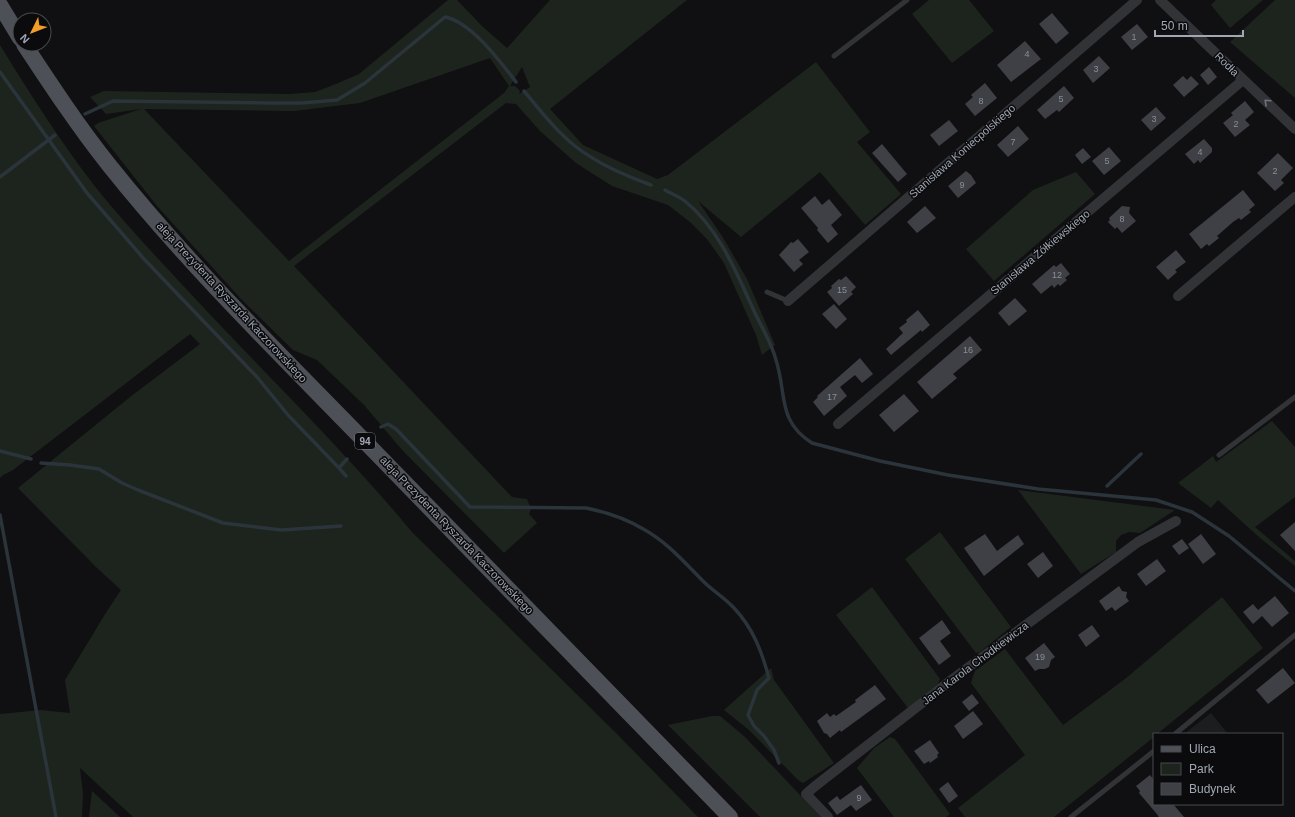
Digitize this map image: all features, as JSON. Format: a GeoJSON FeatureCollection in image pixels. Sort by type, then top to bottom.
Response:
{"type":"FeatureCollection","features":[{"type":"Feature","properties":{"kind":"main road"},"geometry":{"type":"LineString","coordinates":[[0,5],[12,25]]}},
{"type":"Feature","properties":{"kind":"main road","name":"aleja Prezydenta Ryszarda Kaczorowskiego"},"geometry":{"type":"LineString","coordinates":[[29,52],[54,90],[107,163],[149,214],[197,267],[291,366],[730,817]]}},
{"type":"Feature","properties":{"kind":"street","name":"Stanisława Koniecpolskiego"},"geometry":{"type":"LineString","coordinates":[[788,301],[1138,0]]}},
{"type":"Feature","properties":{"kind":"street","name":"Rodła"},"geometry":{"type":"LineString","coordinates":[[1160,0],[1295,129]]}},
{"type":"Feature","properties":{"kind":"street","name":"Stanisława Żółkiewskiego"},"geometry":{"type":"LineString","coordinates":[[838,424],[1243,80]]}},
{"type":"Feature","properties":{"kind":"street"},"geometry":{"type":"LineString","coordinates":[[1178,296],[1295,197]]}},
{"type":"Feature","properties":{"kind":"street","name":"Jana Karola Chodkiewicza"},"geometry":{"type":"LineString","coordinates":[[828,817],[806,794],[814,787],[954,678],[1138,542],[1176,522]]}},
{"type":"Feature","properties":{"kind":"lane"},"geometry":{"type":"LineString","coordinates":[[834,56],[907,0]]}},
{"type":"Feature","properties":{"kind":"lane"},"geometry":{"type":"LineString","coordinates":[[767,292],[788,301]]}},
{"type":"Feature","properties":{"kind":"lane"},"geometry":{"type":"LineString","coordinates":[[1219,454],[1295,398]]}},
{"type":"Feature","properties":{"kind":"lane"},"geometry":{"type":"LineString","coordinates":[[1175,733],[1295,635]]}},
{"type":"Feature","properties":{"kind":"lane"},"geometry":{"type":"LineString","coordinates":[[1071,817],[1153,752]]}},
{"type":"Feature","properties":{"kind":"shaded area"},"geometry":{"type":"Polygon","coordinates":[[[1211,713],[1227,733],[1185,733],[1211,713]]]}},
{"type":"Feature","properties":{"kind":"green space"},"geometry":{"type":"Polygon","coordinates":[[[448,0],[457,0],[482,26],[507,48],[550,0],[687,0],[550,109],[583,145],[657,179],[668,175],[816,62],[870,132],[857,142],[901,194],[865,225],[820,172],[741,237],[698,201],[722,236],[747,279],[775,345],[762,355],[756,335],[724,263],[707,239],[690,222],[668,205],[612,186],[576,163],[540,131],[516,104],[506,103],[294,266],[512,497],[527,499],[531,509],[529,514],[537,523],[504,553],[403,451],[364,405],[317,360],[293,350],[241,299],[157,206],[94,126],[98,123],[141,109],[106,114],[90,97],[104,91],[290,94],[315,92],[359,74],[448,0]],[[490,58],[360,103],[294,111],[144,109],[289,261],[504,93],[509,86],[490,58]],[[522,67],[510,86],[515,86],[520,91],[519,94],[530,87],[522,67]]]}},
{"type":"Feature","properties":{"kind":"green space"},"geometry":{"type":"Polygon","coordinates":[[[929,0],[969,0],[994,31],[952,63],[912,14],[929,0]]]}},
{"type":"Feature","properties":{"kind":"green space"},"geometry":{"type":"Polygon","coordinates":[[[1216,0],[1263,0],[1230,28],[1211,5],[1216,0]]]}},
{"type":"Feature","properties":{"kind":"green space"},"geometry":{"type":"Polygon","coordinates":[[[1275,0],[1295,0],[1295,98],[1230,42],[1275,0]]]}},
{"type":"Feature","properties":{"kind":"green space"},"geometry":{"type":"Polygon","coordinates":[[[0,45],[59,137],[97,189],[116,212],[206,310],[355,467],[412,532],[618,735],[698,817],[133,817],[80,768],[83,794],[82,817],[0,817],[0,714],[41,710],[70,713],[65,680],[121,590],[96,567],[18,488],[130,397],[200,344],[190,334],[13,470],[0,478],[0,45]]]}},
{"type":"Feature","properties":{"kind":"green space"},"geometry":{"type":"Polygon","coordinates":[[[1076,172],[1095,194],[994,281],[966,249],[1033,190],[1076,172]]]}},
{"type":"Feature","properties":{"kind":"green space"},"geometry":{"type":"Polygon","coordinates":[[[1272,421],[1295,447],[1295,497],[1255,527],[1295,561],[1295,566],[1260,538],[1218,500],[1211,508],[1178,483],[1213,456],[1216,462],[1272,421]]]}},
{"type":"Feature","properties":{"kind":"green space"},"geometry":{"type":"Polygon","coordinates":[[[1018,490],[1175,510],[1140,533],[1129,532],[1121,535],[1116,541],[1116,552],[1081,574],[1018,490]]]}},
{"type":"Feature","properties":{"kind":"green space"},"geometry":{"type":"Polygon","coordinates":[[[940,532],[1011,627],[980,652],[976,653],[905,559],[940,532]]]}},
{"type":"Feature","properties":{"kind":"green space"},"geometry":{"type":"Polygon","coordinates":[[[872,587],[940,679],[938,684],[908,708],[836,615],[872,587]]]}},
{"type":"Feature","properties":{"kind":"green space"},"geometry":{"type":"Polygon","coordinates":[[[1222,597],[1263,648],[1158,733],[1153,733],[1153,738],[1054,817],[965,817],[958,808],[1025,755],[971,683],[975,671],[1005,649],[1063,725],[1125,679],[1222,597]]]}},
{"type":"Feature","properties":{"kind":"green space"},"geometry":{"type":"Polygon","coordinates":[[[771,668],[774,680],[834,763],[803,783],[798,780],[749,730],[724,710],[771,668]]]}},
{"type":"Feature","properties":{"kind":"green space"},"geometry":{"type":"Polygon","coordinates":[[[712,716],[720,716],[744,736],[821,817],[760,817],[668,725],[712,716]]]}},
{"type":"Feature","properties":{"kind":"green space"},"geometry":{"type":"Polygon","coordinates":[[[890,737],[895,739],[950,814],[946,817],[894,817],[857,768],[874,748],[890,737]]]}},
{"type":"Feature","properties":{"kind":"green space"},"geometry":{"type":"Polygon","coordinates":[[[92,791],[120,817],[89,817],[92,791]]]}},
{"type":"Feature","properties":{"kind":"building"},"geometry":{"type":"Polygon","coordinates":[[[1052,13],[1069,33],[1056,44],[1039,24],[1052,13]]]}},
{"type":"Feature","properties":{"kind":"building"},"geometry":{"type":"Polygon","coordinates":[[[1137,24],[1148,37],[1132,50],[1121,37],[1137,24]]]}},
{"type":"Feature","properties":{"kind":"building"},"geometry":{"type":"Polygon","coordinates":[[[1025,41],[1041,59],[1011,82],[997,65],[1025,41]]]}},
{"type":"Feature","properties":{"kind":"building"},"geometry":{"type":"Polygon","coordinates":[[[1099,56],[1110,68],[1093,83],[1083,70],[1099,56]]]}},
{"type":"Feature","properties":{"kind":"building"},"geometry":{"type":"Polygon","coordinates":[[[1209,67],[1217,77],[1208,85],[1200,75],[1209,67]]]}},
{"type":"Feature","properties":{"kind":"building"},"geometry":{"type":"Polygon","coordinates":[[[1183,76],[1187,80],[1191,76],[1199,84],[1184,97],[1173,85],[1183,76]]]}},
{"type":"Feature","properties":{"kind":"building"},"geometry":{"type":"Polygon","coordinates":[[[985,83],[997,98],[975,116],[965,104],[973,97],[971,95],[985,83]]]}},
{"type":"Feature","properties":{"kind":"building"},"geometry":{"type":"Polygon","coordinates":[[[1064,86],[1074,98],[1059,112],[1057,110],[1045,119],[1037,110],[1064,86]]]}},
{"type":"Feature","properties":{"kind":"building"},"geometry":{"type":"Polygon","coordinates":[[[1245,101],[1254,112],[1245,120],[1250,125],[1235,137],[1223,123],[1233,115],[1231,113],[1245,101]]]}},
{"type":"Feature","properties":{"kind":"building"},"geometry":{"type":"Polygon","coordinates":[[[1156,107],[1166,118],[1151,131],[1141,120],[1156,107]]]}},
{"type":"Feature","properties":{"kind":"building"},"geometry":{"type":"Polygon","coordinates":[[[949,120],[958,131],[939,146],[930,135],[949,120]]]}},
{"type":"Feature","properties":{"kind":"building"},"geometry":{"type":"Polygon","coordinates":[[[1018,126],[1029,139],[1008,157],[997,145],[1018,126]]]}},
{"type":"Feature","properties":{"kind":"building"},"geometry":{"type":"Polygon","coordinates":[[[1204,139],[1212,148],[1212,152],[1200,163],[1198,160],[1194,164],[1185,154],[1204,139]]]}},
{"type":"Feature","properties":{"kind":"building"},"geometry":{"type":"Polygon","coordinates":[[[882,144],[907,174],[898,182],[872,153],[882,144]]]}},
{"type":"Feature","properties":{"kind":"building"},"geometry":{"type":"Polygon","coordinates":[[[1109,147],[1121,161],[1104,175],[1092,161],[1109,147]]]}},
{"type":"Feature","properties":{"kind":"building"},"geometry":{"type":"Polygon","coordinates":[[[1083,148],[1091,157],[1082,164],[1075,155],[1083,148]]]}},
{"type":"Feature","properties":{"kind":"building"},"geometry":{"type":"Polygon","coordinates":[[[1278,153],[1293,168],[1281,180],[1284,183],[1275,191],[1257,173],[1278,153]]]}},
{"type":"Feature","properties":{"kind":"building"},"geometry":{"type":"Polygon","coordinates":[[[966,171],[971,175],[976,183],[958,198],[948,186],[966,171]]]}},
{"type":"Feature","properties":{"kind":"building"},"geometry":{"type":"Polygon","coordinates":[[[1243,190],[1255,205],[1249,210],[1251,212],[1241,220],[1239,218],[1233,222],[1217,236],[1219,238],[1209,246],[1207,244],[1201,249],[1189,234],[1243,190]]]}},
{"type":"Feature","properties":{"kind":"building"},"geometry":{"type":"Polygon","coordinates":[[[815,196],[822,205],[829,199],[842,215],[831,225],[838,234],[828,243],[817,230],[818,228],[801,208],[815,196]]]}},
{"type":"Feature","properties":{"kind":"building"},"geometry":{"type":"Polygon","coordinates":[[[925,206],[936,218],[917,233],[907,222],[925,206]]]}},
{"type":"Feature","properties":{"kind":"building"},"geometry":{"type":"Polygon","coordinates":[[[1122,206],[1130,207],[1129,213],[1136,221],[1122,233],[1117,227],[1115,229],[1108,222],[1110,220],[1109,218],[1122,206]]]}},
{"type":"Feature","properties":{"kind":"building"},"geometry":{"type":"Polygon","coordinates":[[[798,239],[809,252],[799,260],[803,264],[794,272],[779,255],[791,242],[793,243],[798,239]]]}},
{"type":"Feature","properties":{"kind":"building"},"geometry":{"type":"Polygon","coordinates":[[[1176,250],[1186,262],[1175,270],[1177,272],[1168,280],[1156,267],[1176,250]]]}},
{"type":"Feature","properties":{"kind":"building"},"geometry":{"type":"Polygon","coordinates":[[[1061,263],[1070,274],[1065,278],[1067,280],[1060,286],[1058,284],[1054,288],[1052,285],[1041,294],[1032,284],[1054,265],[1056,267],[1061,263]]]}},
{"type":"Feature","properties":{"kind":"building"},"geometry":{"type":"Polygon","coordinates":[[[846,276],[856,287],[851,292],[853,294],[839,306],[827,292],[839,279],[841,280],[846,276]]]}},
{"type":"Feature","properties":{"kind":"building"},"geometry":{"type":"Polygon","coordinates":[[[1015,298],[1027,311],[1009,326],[998,313],[1015,298]]]}},
{"type":"Feature","properties":{"kind":"building"},"geometry":{"type":"Polygon","coordinates":[[[834,304],[847,319],[836,329],[822,314],[834,304]]]}},
{"type":"Feature","properties":{"kind":"building"},"geometry":{"type":"Polygon","coordinates":[[[918,310],[930,325],[922,332],[921,330],[891,355],[886,349],[903,333],[899,328],[918,310]]]}},
{"type":"Feature","properties":{"kind":"building"},"geometry":{"type":"Polygon","coordinates":[[[970,336],[982,350],[953,374],[957,378],[932,399],[917,382],[970,336]]]}},
{"type":"Feature","properties":{"kind":"building"},"geometry":{"type":"Polygon","coordinates":[[[860,358],[873,374],[862,383],[855,375],[840,387],[847,396],[824,416],[813,402],[818,397],[817,396],[860,358]]]}},
{"type":"Feature","properties":{"kind":"building"},"geometry":{"type":"Polygon","coordinates":[[[904,394],[919,411],[894,432],[879,415],[904,394]]]}},
{"type":"Feature","properties":{"kind":"building"},"geometry":{"type":"Polygon","coordinates":[[[1295,522],[1295,551],[1280,535],[1295,522]]]}},
{"type":"Feature","properties":{"kind":"building"},"geometry":{"type":"Polygon","coordinates":[[[985,534],[997,551],[1018,535],[1024,544],[984,576],[964,548],[985,534]]]}},
{"type":"Feature","properties":{"kind":"building"},"geometry":{"type":"Polygon","coordinates":[[[1201,534],[1216,554],[1203,564],[1188,544],[1201,534]]]}},
{"type":"Feature","properties":{"kind":"building"},"geometry":{"type":"Polygon","coordinates":[[[1182,539],[1189,548],[1179,555],[1172,546],[1182,539]]]}},
{"type":"Feature","properties":{"kind":"building"},"geometry":{"type":"Polygon","coordinates":[[[1043,552],[1053,566],[1038,578],[1027,564],[1043,552]]]}},
{"type":"Feature","properties":{"kind":"building"},"geometry":{"type":"Polygon","coordinates":[[[1157,559],[1166,571],[1146,586],[1137,574],[1157,559]]]}},
{"type":"Feature","properties":{"kind":"building"},"geometry":{"type":"Polygon","coordinates":[[[1119,586],[1122,591],[1127,592],[1126,597],[1129,601],[1115,611],[1112,607],[1106,611],[1099,601],[1119,586]]]}},
{"type":"Feature","properties":{"kind":"building"},"geometry":{"type":"Polygon","coordinates":[[[1275,596],[1289,613],[1272,627],[1262,616],[1253,624],[1243,612],[1253,604],[1258,610],[1275,596]]]}},
{"type":"Feature","properties":{"kind":"building"},"geometry":{"type":"Polygon","coordinates":[[[942,620],[951,633],[940,641],[951,656],[939,665],[919,638],[942,620]]]}},
{"type":"Feature","properties":{"kind":"building"},"geometry":{"type":"Polygon","coordinates":[[[1092,625],[1100,636],[1086,647],[1078,635],[1092,625]]]}},
{"type":"Feature","properties":{"kind":"building"},"geometry":{"type":"Polygon","coordinates":[[[1044,643],[1055,657],[1051,660],[1049,667],[1035,671],[1025,658],[1044,643]]]}},
{"type":"Feature","properties":{"kind":"building"},"geometry":{"type":"Polygon","coordinates":[[[1283,668],[1295,683],[1268,704],[1256,690],[1283,668]]]}},
{"type":"Feature","properties":{"kind":"building"},"geometry":{"type":"Polygon","coordinates":[[[875,685],[886,699],[841,732],[840,730],[830,738],[824,733],[817,721],[827,713],[830,717],[834,714],[836,716],[856,702],[855,700],[875,685]]]}},
{"type":"Feature","properties":{"kind":"building"},"geometry":{"type":"Polygon","coordinates":[[[972,694],[979,703],[969,711],[962,702],[972,694]]]}},
{"type":"Feature","properties":{"kind":"building"},"geometry":{"type":"Polygon","coordinates":[[[973,711],[983,724],[963,739],[954,726],[973,711]]]}},
{"type":"Feature","properties":{"kind":"building"},"geometry":{"type":"Polygon","coordinates":[[[930,740],[939,753],[937,755],[938,757],[930,763],[929,761],[924,764],[914,751],[930,740]]]}},
{"type":"Feature","properties":{"kind":"building"},"geometry":{"type":"Polygon","coordinates":[[[1150,775],[1153,779],[1153,805],[1174,805],[1184,817],[1159,817],[1139,793],[1140,791],[1136,786],[1150,775]]]}},
{"type":"Feature","properties":{"kind":"building"},"geometry":{"type":"Polygon","coordinates":[[[948,782],[958,796],[949,803],[939,789],[948,782]]]}},
{"type":"Feature","properties":{"kind":"building"},"geometry":{"type":"Polygon","coordinates":[[[861,785],[872,800],[856,811],[851,805],[837,815],[828,803],[837,796],[840,800],[861,785]]]}},
{"type":"Feature","properties":{"kind":"waterway"},"geometry":{"type":"LineString","coordinates":[[85,114],[113,101],[302,103],[337,100],[365,83],[445,17],[455,20],[475,34],[516,82]]}},
{"type":"Feature","properties":{"kind":"waterway"},"geometry":{"type":"LineString","coordinates":[[0,72],[87,193],[144,259],[257,377],[288,415],[339,468]]}},
{"type":"Feature","properties":{"kind":"waterway"},"geometry":{"type":"LineString","coordinates":[[524,91],[554,127],[575,146],[612,168],[651,185]]}},
{"type":"Feature","properties":{"kind":"waterway"},"geometry":{"type":"LineString","coordinates":[[0,177],[55,135]]}},
{"type":"Feature","properties":{"kind":"waterway"},"geometry":{"type":"LineString","coordinates":[[665,190],[684,200],[698,213],[718,239],[734,268],[772,348],[779,372],[788,416],[793,426],[801,435],[812,443],[880,461],[948,475],[1038,489],[1156,500],[1192,512],[1229,536],[1295,591]]}},
{"type":"Feature","properties":{"kind":"waterway"},"geometry":{"type":"LineString","coordinates":[[381,427],[388,424],[396,429],[470,507],[586,508],[631,522],[653,535],[669,547],[734,608],[752,632],[769,678],[757,690],[748,715],[754,726],[764,736],[774,750],[779,763]]}},
{"type":"Feature","properties":{"kind":"waterway"},"geometry":{"type":"LineString","coordinates":[[0,451],[31,459]]}},
{"type":"Feature","properties":{"kind":"waterway"},"geometry":{"type":"LineString","coordinates":[[1107,486],[1141,454]]}},
{"type":"Feature","properties":{"kind":"waterway"},"geometry":{"type":"LineString","coordinates":[[346,476],[339,468],[347,459]]}},
{"type":"Feature","properties":{"kind":"waterway"},"geometry":{"type":"LineString","coordinates":[[41,463],[99,469],[122,483],[138,490],[223,523],[281,530],[341,526]]}},
{"type":"Feature","properties":{"kind":"waterway"},"geometry":{"type":"LineString","coordinates":[[0,515],[56,817]]}}]}
